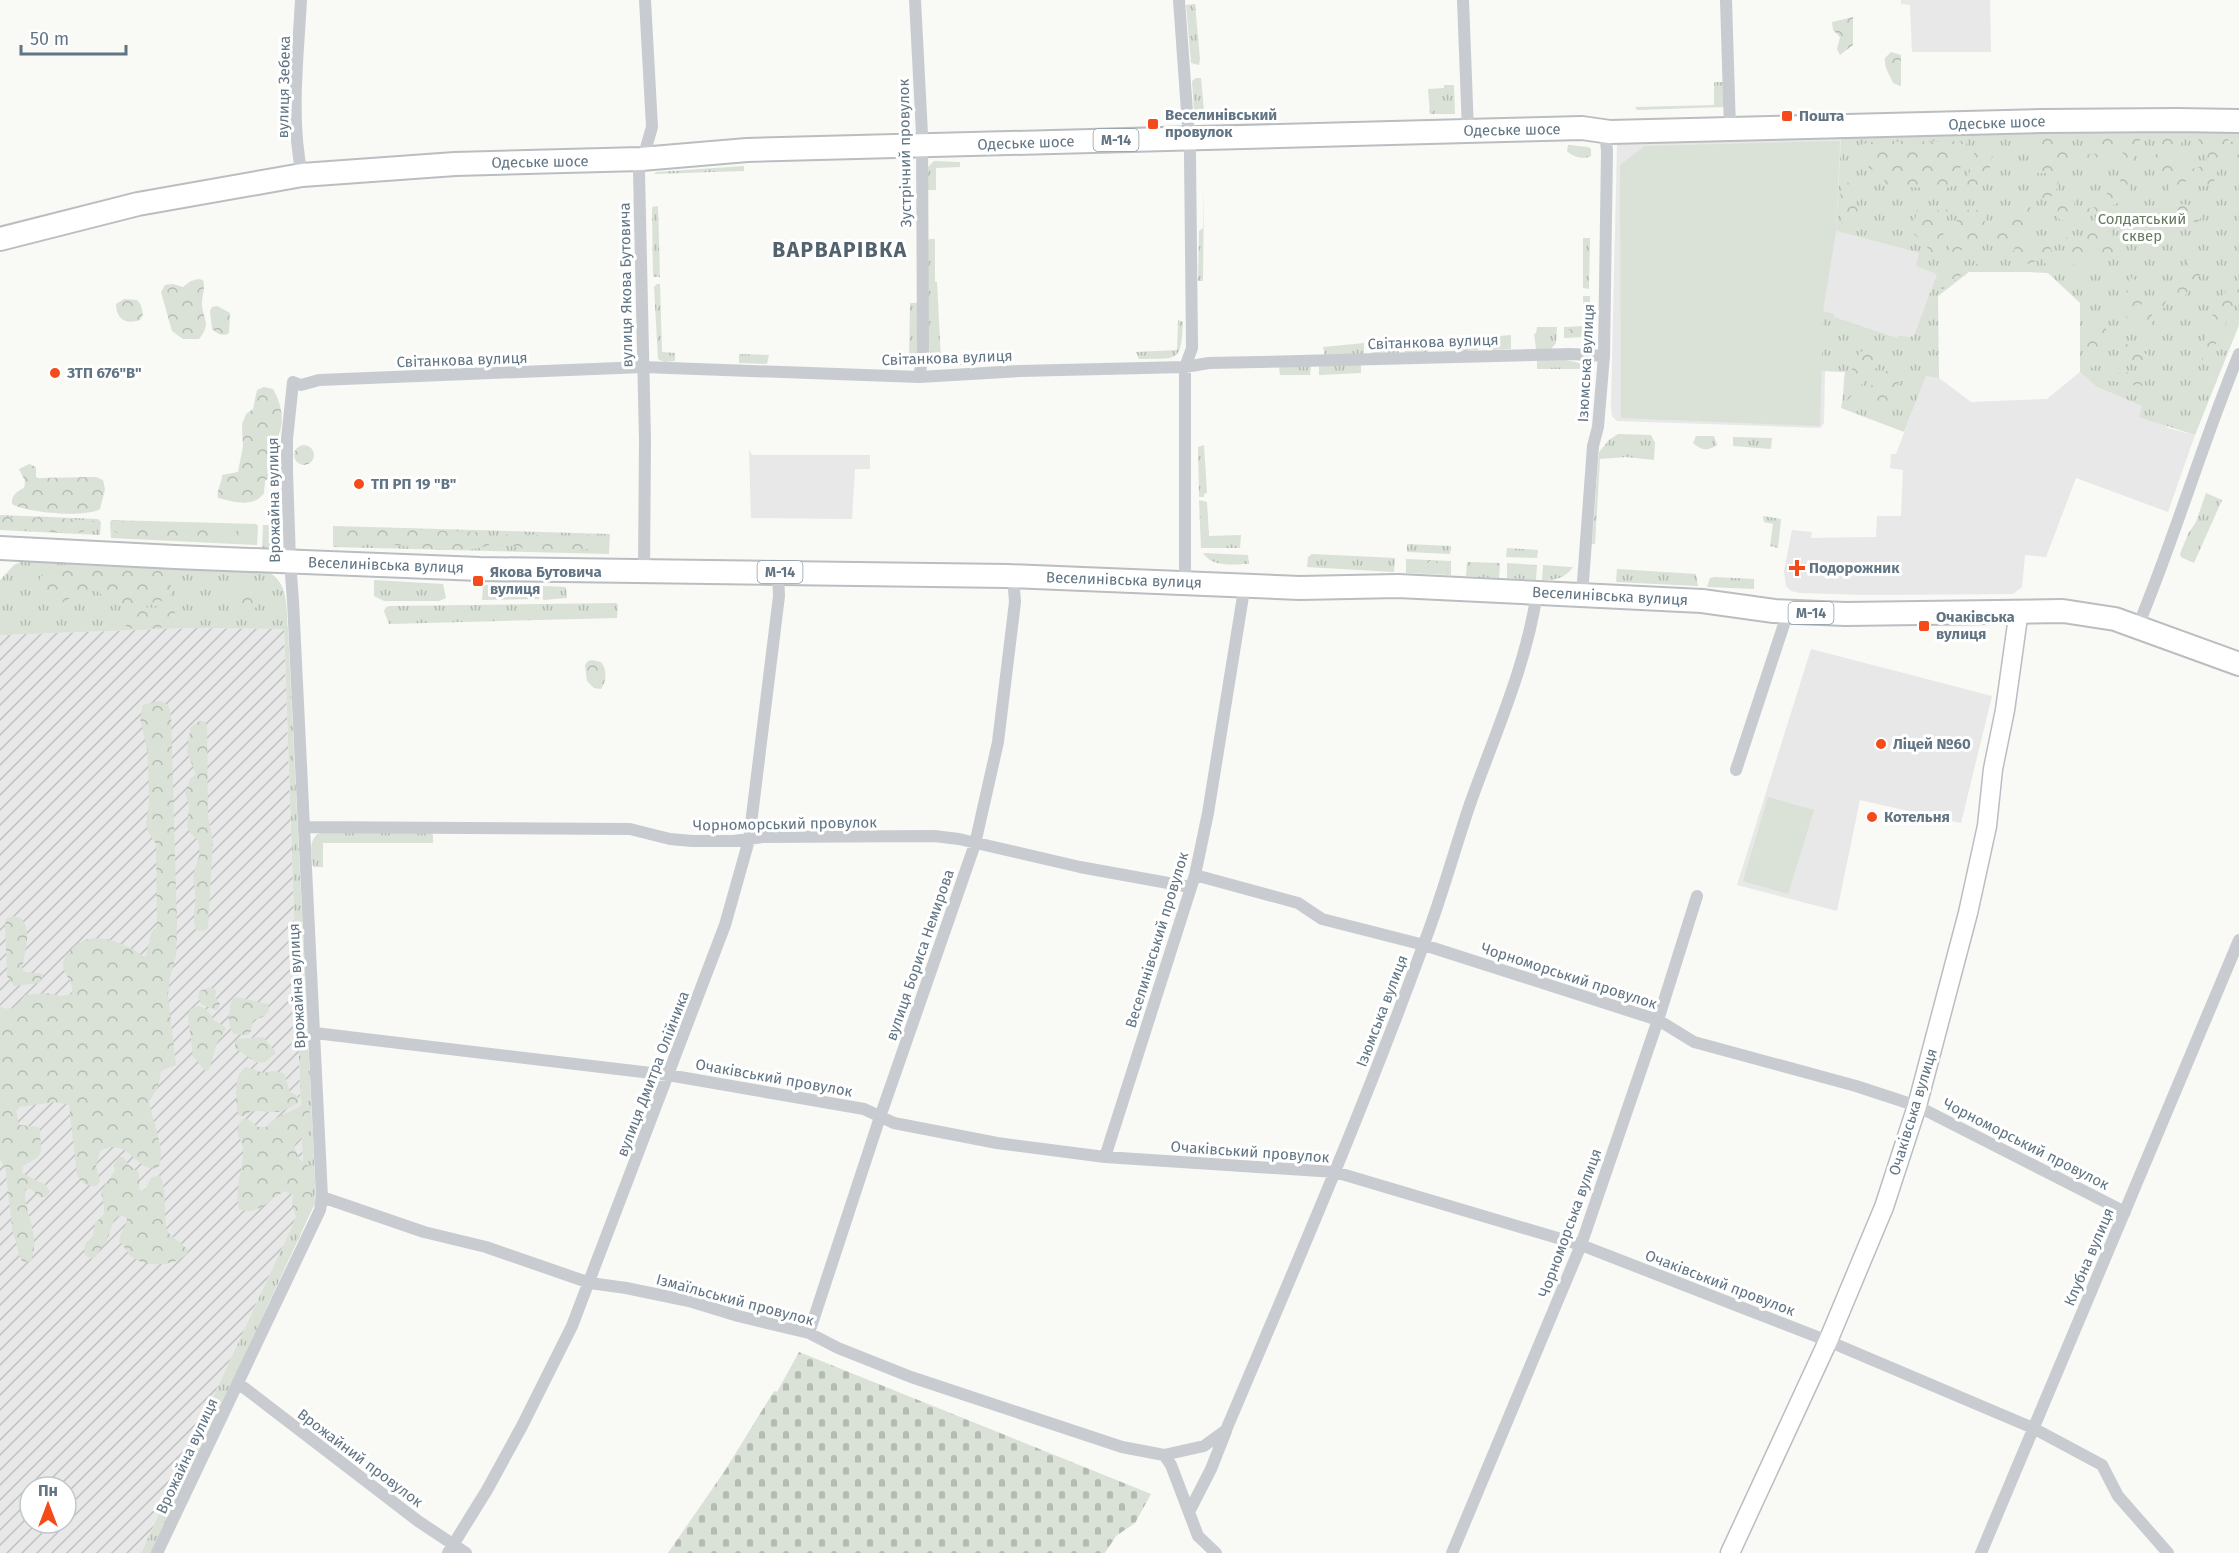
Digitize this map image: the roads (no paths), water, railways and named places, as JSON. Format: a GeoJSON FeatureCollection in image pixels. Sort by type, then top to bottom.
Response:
{"type":"FeatureCollection","features":[{"type":"Feature","properties":{"kind":"highway","name":"Одеське шосе"},"geometry":{"type":"LineString","coordinates":[[0,239],[138,204],[302,175],[455,164],[641,159],[747,150],[1582,128],[1605,132],[2042,121],[2239,121]]}},
{"type":"Feature","properties":{"kind":"highway","name":"Веселинівська вулиця"},"geometry":{"type":"LineString","coordinates":[[0,548],[457,568],[1013,576],[1300,588],[1398,586],[1702,601],[1788,612],[1845,614],[2019,610],[2085,613],[2138,626],[2239,664]]}},
{"type":"Feature","properties":{"kind":"street","name":"вулиця Зебека"},"geometry":{"type":"LineString","coordinates":[[301,0],[297,93],[298,153],[302,175]]}},
{"type":"Feature","properties":{"kind":"street","name":"вулиця Якова Бутовича"},"geometry":{"type":"LineString","coordinates":[[644,571],[645,440],[639,172],[652,127],[645,0]]}},
{"type":"Feature","properties":{"kind":"street","name":"Зустрічний провулок"},"geometry":{"type":"LineString","coordinates":[[915,0],[922,146],[923,355],[919,377]]}},
{"type":"Feature","properties":{"kind":"street"},"geometry":{"type":"LineString","coordinates":[[1179,0],[1189,138],[1192,348],[1185,367],[1185,582]]}},
{"type":"Feature","properties":{"kind":"street"},"geometry":{"type":"LineString","coordinates":[[1463,0],[1468,131]]}},
{"type":"Feature","properties":{"kind":"street"},"geometry":{"type":"LineString","coordinates":[[1726,0],[1730,129]]}},
{"type":"Feature","properties":{"kind":"street","name":"Ізюмська вулиця"},"geometry":{"type":"LineString","coordinates":[[1582,595],[1593,446],[1598,427],[1604,356],[1607,152],[1605,132]]}},
{"type":"Feature","properties":{"kind":"street","name":"Світанкова вулиця"},"geometry":{"type":"LineString","coordinates":[[293,382],[301,385],[320,380],[643,368],[919,377],[1020,371],[1185,367],[1209,363],[1452,356],[1571,354],[1604,356]]}},
{"type":"Feature","properties":{"kind":"street"},"geometry":{"type":"LineString","coordinates":[[2138,626],[2164,564],[2184,502],[2239,354]]}},
{"type":"Feature","properties":{"kind":"street","name":"Врожайна вулиця"},"geometry":{"type":"LineString","coordinates":[[157,1553],[320,1210],[322,1197],[290,561],[287,439],[293,382]]}},
{"type":"Feature","properties":{"kind":"street","name":"вулиця Дмитра Олійника"},"geometry":{"type":"LineString","coordinates":[[451,1549],[522,1426],[572,1326],[725,925],[748,840],[780,596],[778,572]]}},
{"type":"Feature","properties":{"kind":"street","name":"вулиця Бориса Немирова"},"geometry":{"type":"LineString","coordinates":[[809,1333],[880,1117],[975,844],[998,742],[1015,602],[1013,576]]}},
{"type":"Feature","properties":{"kind":"street","name":"Веселинівський провулок"},"geometry":{"type":"LineString","coordinates":[[1105,1157],[1193,881],[1208,813],[1245,585]]}},
{"type":"Feature","properties":{"kind":"street","name":"Ізюмська вулиця"},"geometry":{"type":"LineString","coordinates":[[1189,1512],[1211,1469],[1335,1172],[1424,945],[1470,804],[1518,673],[1538,593]]}},
{"type":"Feature","properties":{"kind":"street","name":"Очаківська вулиця"},"geometry":{"type":"LineString","coordinates":[[1730,1553],[1828,1341],[1884,1207],[1917,1106],[1968,913],[1987,826],[1993,769],[2005,710],[2019,610]]}},
{"type":"Feature","properties":{"kind":"street"},"geometry":{"type":"LineString","coordinates":[[1736,770],[1788,612]]}},
{"type":"Feature","properties":{"kind":"street","name":"Чорноморський провулок"},"geometry":{"type":"LineString","coordinates":[[304,826],[630,829],[681,840],[934,836],[959,839],[1080,867],[1193,881],[1298,903],[1322,920],[1424,945],[1658,1020],[1694,1042],[1856,1086],[1917,1106],[2125,1212]]}},
{"type":"Feature","properties":{"kind":"street","name":"Чорноморська вулиця"},"geometry":{"type":"LineString","coordinates":[[1452,1553],[1581,1245],[1658,1020],[1697,896]]}},
{"type":"Feature","properties":{"kind":"street","name":"Клубна вулиця"},"geometry":{"type":"LineString","coordinates":[[1981,1553],[2239,940]]}},
{"type":"Feature","properties":{"kind":"street","name":"Очаківський провулок"},"geometry":{"type":"LineString","coordinates":[[315,1033],[668,1074],[864,1109],[894,1123],[997,1143],[1105,1157],[1335,1172],[1581,1245],[1828,1341],[2033,1428],[2102,1465],[2118,1496],[2168,1553]]}},
{"type":"Feature","properties":{"kind":"street","name":"Ізмаїльський провулок"},"geometry":{"type":"LineString","coordinates":[[322,1197],[424,1232],[486,1247],[590,1283],[626,1287],[689,1301],[738,1316],[809,1333],[838,1348],[911,1377],[1122,1447],[1164,1455]]}},
{"type":"Feature","properties":{"kind":"street","name":"Врожайний провулок"},"geometry":{"type":"LineString","coordinates":[[238,1383],[451,1549],[466,1553]]}},
{"type":"Feature","properties":{"kind":"street"},"geometry":{"type":"LineString","coordinates":[[1216,1553],[1198,1536],[1172,1465],[1164,1455],[1204,1446],[1226,1430]]}},
{"type":"Feature","properties":{"kind":"place","name":"Пошта"},"geometry":{"type":"Point","coordinates":[1787,116]}},
{"type":"Feature","properties":{"kind":"place","name":"Веселинівський провулок"},"geometry":{"type":"Point","coordinates":[1153,124]}},
{"type":"Feature","properties":{"kind":"place","name":"ЗТП 676\"В\""},"geometry":{"type":"Point","coordinates":[55,373]}},
{"type":"Feature","properties":{"kind":"place","name":"ТП РП 19 \"В\""},"geometry":{"type":"Point","coordinates":[359,484]}},
{"type":"Feature","properties":{"kind":"place","name":"Подорожник"},"geometry":{"type":"Point","coordinates":[1797,568]}},
{"type":"Feature","properties":{"kind":"place","name":"Якова Бутовича вулиця"},"geometry":{"type":"Point","coordinates":[478,581]}},
{"type":"Feature","properties":{"kind":"place","name":"Очаківська вулиця"},"geometry":{"type":"Point","coordinates":[1924,626]}},
{"type":"Feature","properties":{"kind":"place","name":"Ліцей №60"},"geometry":{"type":"Point","coordinates":[1881,744]}},
{"type":"Feature","properties":{"kind":"place","name":"Котельня"},"geometry":{"type":"Point","coordinates":[1872,817]}},
{"type":"Feature","properties":{"kind":"district","name":"ВАРВАРІВКА"},"geometry":{"type":"Point","coordinates":[840,250]}},
{"type":"Feature","properties":{"kind":"park label","name":"Солдатський сквер"},"geometry":{"type":"Point","coordinates":[2142,228]}}]}
